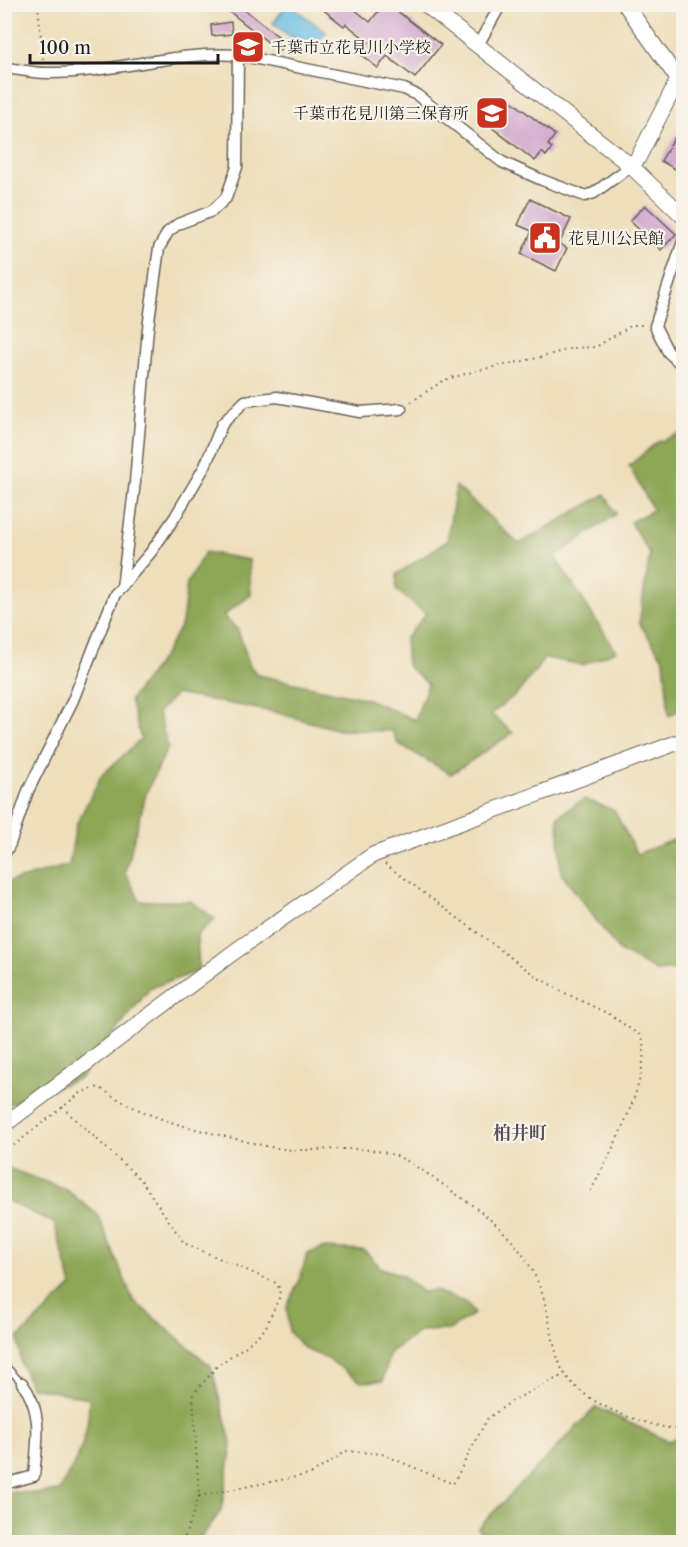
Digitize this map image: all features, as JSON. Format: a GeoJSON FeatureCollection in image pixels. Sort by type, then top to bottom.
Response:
{"type":"FeatureCollection","features":[{"type":"Feature","properties":{"kind":"street"},"geometry":{"type":"LineString","coordinates":[[478,45],[501,4]]}},
{"type":"Feature","properties":{"kind":"street"},"geometry":{"type":"LineString","coordinates":[[4,68],[44,73],[72,71],[212,53],[238,55],[404,89],[417,95],[502,162],[585,196],[594,193],[631,166],[638,158],[681,73],[625,4]]}},
{"type":"Feature","properties":{"kind":"street"},"geometry":{"type":"LineString","coordinates":[[432,7],[631,166],[684,216]]}},
{"type":"Feature","properties":{"kind":"street"},"geometry":{"type":"LineString","coordinates":[[122,587],[135,482],[148,328],[159,248],[168,232],[178,224],[212,211],[225,198],[231,184],[237,167],[238,55]]}},
{"type":"Feature","properties":{"kind":"street"},"geometry":{"type":"LineString","coordinates":[[684,238],[655,326],[668,352],[684,367]]}},
{"type":"Feature","properties":{"kind":"street"},"geometry":{"type":"LineString","coordinates":[[4,855],[28,791],[73,700],[115,594],[151,552],[175,517],[206,466],[222,424],[245,401],[277,397],[360,412],[401,409]]}},
{"type":"Feature","properties":{"kind":"street"},"geometry":{"type":"LineString","coordinates":[[4,1125],[234,952],[374,855],[684,740]]}},
{"type":"Feature","properties":{"kind":"street"},"geometry":{"type":"LineString","coordinates":[[4,1484],[34,1476],[38,1438],[36,1406],[22,1383]]}},
{"type":"Feature","properties":{"kind":"lane"},"geometry":{"type":"LineString","coordinates":[[4,1364],[22,1383]]}},
{"type":"Feature","properties":{"kind":"path"},"geometry":{"type":"LineString","coordinates":[[38,4],[44,73]]}},
{"type":"Feature","properties":{"kind":"path"},"geometry":{"type":"LineString","coordinates":[[401,409],[444,380],[573,348],[596,347],[632,325],[655,326]]}},
{"type":"Feature","properties":{"kind":"path"},"geometry":{"type":"LineString","coordinates":[[374,855],[537,977],[609,1014],[642,1037],[645,1048],[642,1066],[629,1111],[617,1141],[589,1194]]}},
{"type":"Feature","properties":{"kind":"path"},"geometry":{"type":"LineString","coordinates":[[4,1153],[82,1092],[99,1087],[119,1101],[147,1115],[166,1122],[244,1141],[293,1150],[351,1150],[379,1152],[399,1157],[456,1194],[512,1240],[537,1279],[561,1366],[581,1393],[593,1401],[655,1425],[684,1430]]}},
{"type":"Feature","properties":{"kind":"path"},"geometry":{"type":"LineString","coordinates":[[62,1107],[141,1180],[184,1243],[276,1283],[280,1289],[279,1298],[265,1329],[246,1346],[218,1365],[193,1395],[199,1496],[183,1542]]}},
{"type":"Feature","properties":{"kind":"path"},"geometry":{"type":"LineString","coordinates":[[199,1496],[311,1474],[347,1451],[382,1454],[453,1484],[487,1419],[512,1401],[565,1374]]}},
{"type":"Feature","properties":{"kind":"path"},"geometry":{"type":"LineString","coordinates":[[4,1526],[16,1542]]}},
{"type":"Feature","properties":{"kind":"green space"},"geometry":{"type":"Polygon","coordinates":[[[683,432],[684,707],[669,716],[664,660],[639,623],[650,554],[630,522],[653,510],[629,466],[656,443],[683,432]]]}},
{"type":"Feature","properties":{"kind":"green space"},"geometry":{"type":"Polygon","coordinates":[[[456,486],[519,544],[605,494],[616,514],[555,557],[616,651],[583,665],[545,658],[518,693],[491,714],[513,733],[451,774],[397,743],[392,731],[339,730],[274,712],[176,694],[158,713],[168,747],[147,791],[125,872],[140,901],[191,901],[215,919],[197,935],[199,971],[150,988],[80,1078],[5,1106],[5,883],[69,865],[76,825],[101,776],[141,739],[130,700],[164,655],[182,623],[187,583],[205,552],[249,560],[251,595],[223,616],[238,630],[250,666],[258,675],[368,699],[415,720],[428,684],[407,666],[405,639],[426,614],[396,590],[397,574],[447,541],[456,486]]]}},
{"type":"Feature","properties":{"kind":"green space"},"geometry":{"type":"Polygon","coordinates":[[[584,799],[614,810],[637,854],[683,836],[683,975],[680,969],[656,971],[619,951],[561,873],[558,816],[584,799]]]}},
{"type":"Feature","properties":{"kind":"green space"},"geometry":{"type":"Polygon","coordinates":[[[5,1167],[65,1189],[98,1215],[133,1300],[211,1366],[232,1446],[221,1511],[198,1542],[5,1542],[5,1492],[59,1491],[82,1447],[89,1412],[89,1398],[30,1387],[21,1363],[18,1338],[72,1286],[54,1223],[5,1200],[5,1167]]]}},
{"type":"Feature","properties":{"kind":"green space"},"geometry":{"type":"Polygon","coordinates":[[[322,1248],[364,1250],[381,1268],[402,1275],[422,1292],[434,1290],[467,1303],[474,1314],[449,1330],[421,1331],[390,1352],[383,1381],[361,1382],[328,1359],[305,1349],[289,1332],[287,1307],[301,1276],[307,1254],[322,1248]]]}},
{"type":"Feature","properties":{"kind":"green space"},"geometry":{"type":"Polygon","coordinates":[[[596,1407],[668,1441],[683,1436],[683,1542],[484,1542],[478,1528],[596,1407]]]}},
{"type":"Feature","properties":{"kind":"water"},"geometry":{"type":"Polygon","coordinates":[[[288,4],[326,32],[310,52],[273,23],[288,4]]]}},
{"type":"Feature","properties":{"kind":"building"},"geometry":{"type":"Polygon","coordinates":[[[220,4],[249,4],[245,10],[285,42],[279,51],[220,4]]]}},
{"type":"Feature","properties":{"kind":"building"},"geometry":{"type":"Polygon","coordinates":[[[316,4],[348,4],[370,22],[384,4],[388,4],[441,45],[415,78],[387,56],[378,68],[360,54],[369,42],[316,4]]]}},
{"type":"Feature","properties":{"kind":"building"},"geometry":{"type":"Polygon","coordinates":[[[231,22],[232,34],[212,36],[211,25],[231,22]]]}},
{"type":"Feature","properties":{"kind":"building"},"geometry":{"type":"Polygon","coordinates":[[[492,97],[504,106],[509,99],[555,135],[548,145],[552,148],[546,156],[542,152],[535,161],[477,116],[492,97]]]}},
{"type":"Feature","properties":{"kind":"building"},"geometry":{"type":"Polygon","coordinates":[[[676,135],[684,139],[684,174],[661,161],[676,135]]]}},
{"type":"Feature","properties":{"kind":"building","name":"花見川公民館"},"geometry":{"type":"Polygon","coordinates":[[[530,199],[571,219],[559,244],[567,248],[556,271],[521,254],[532,231],[518,225],[530,199]]]}},
{"type":"Feature","properties":{"kind":"building"},"geometry":{"type":"Polygon","coordinates":[[[645,205],[676,234],[661,250],[630,221],[645,205]]]}},
{"type":"Feature","properties":{"kind":"place","name":"千葉市立花見川小学校"},"geometry":{"type":"Point","coordinates":[248,47]}},
{"type":"Feature","properties":{"kind":"place","name":"千葉市花見川第三保育所"},"geometry":{"type":"Point","coordinates":[492,113]}},
{"type":"Feature","properties":{"kind":"place","name":"花見川公民館"},"geometry":{"type":"Point","coordinates":[545,238]}},
{"type":"Feature","properties":{"kind":"district","name":"柏井町"},"geometry":{"type":"Point","coordinates":[520,1133]}}]}
